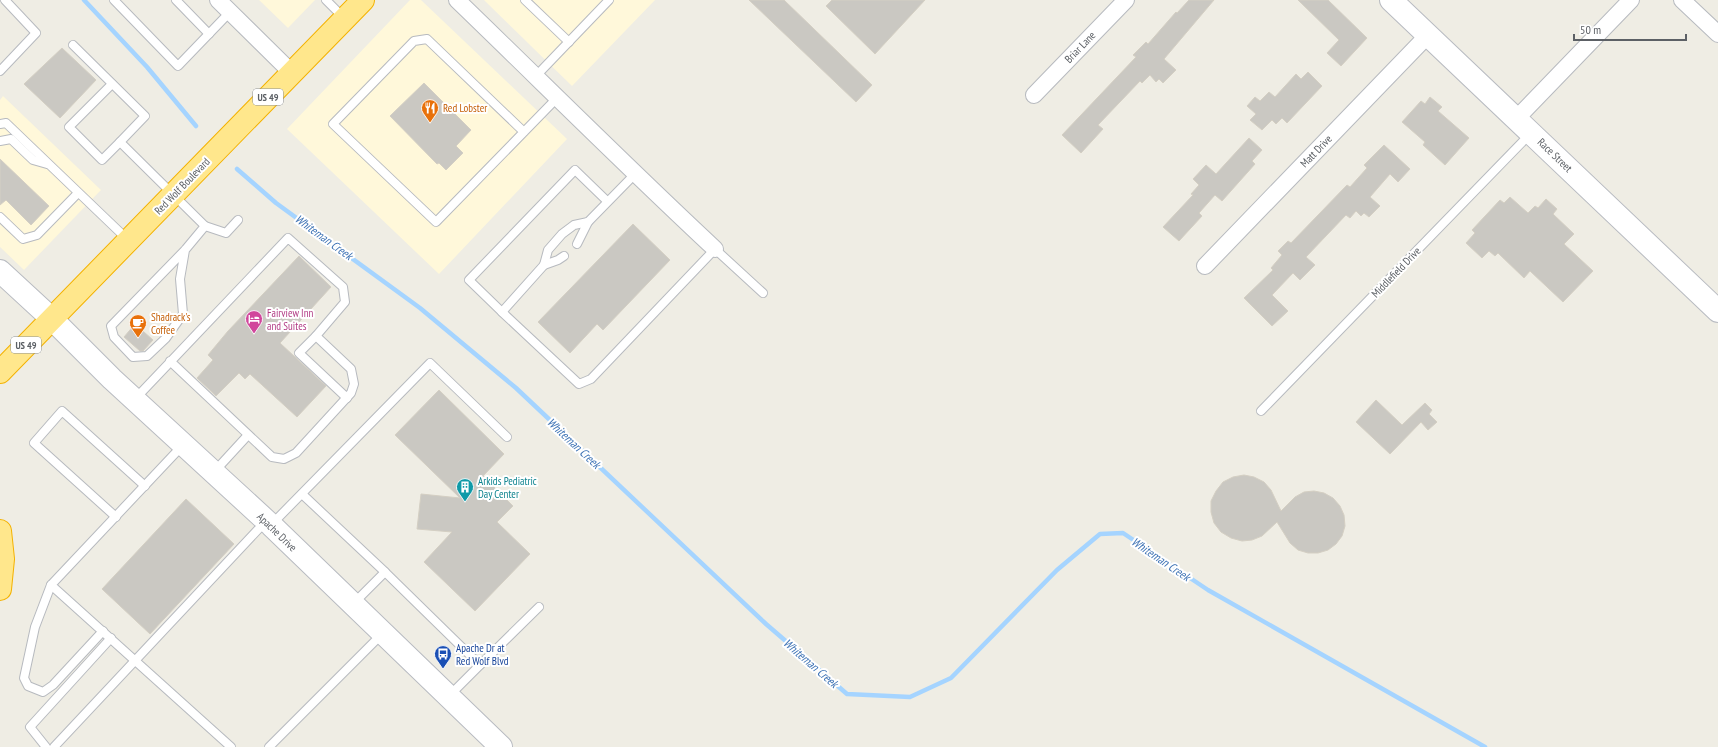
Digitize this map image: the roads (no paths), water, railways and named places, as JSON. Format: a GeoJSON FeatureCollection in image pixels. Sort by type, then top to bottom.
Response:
{"type":"FeatureCollection","features":[{"type":"Feature","properties":{"kind":"highway","name":"Red Wolf Boulevard"},"geometry":{"type":"LineString","coordinates":[[0,372],[364,0]]}},
{"type":"Feature","properties":{"kind":"highway"},"geometry":{"type":"LineString","coordinates":[[0,532],[3,559],[0,588]]}},
{"type":"Feature","properties":{"kind":"street"},"geometry":{"type":"LineString","coordinates":[[218,0],[292,73]]}},
{"type":"Feature","properties":{"kind":"street"},"geometry":{"type":"LineString","coordinates":[[456,0],[558,97],[635,174],[715,249]]}},
{"type":"Feature","properties":{"kind":"street","name":"Briar Lane"},"geometry":{"type":"LineString","coordinates":[[1034,95],[1126,0]]}},
{"type":"Feature","properties":{"kind":"street","name":"Race Street"},"geometry":{"type":"LineString","coordinates":[[1391,0],[1718,311]]}},
{"type":"Feature","properties":{"kind":"street"},"geometry":{"type":"LineString","coordinates":[[1516,119],[1631,0]]}},
{"type":"Feature","properties":{"kind":"street"},"geometry":{"type":"LineString","coordinates":[[1682,0],[1718,34]]}},
{"type":"Feature","properties":{"kind":"street","name":"Matt Drive"},"geometry":{"type":"LineString","coordinates":[[1205,266],[1428,35]]}},
{"type":"Feature","properties":{"kind":"street","name":"Apache Drive"},"geometry":{"type":"LineString","coordinates":[[0,271],[268,523],[501,747]]}},
{"type":"Feature","properties":{"kind":"lane"},"geometry":{"type":"LineString","coordinates":[[0,71],[36,33],[5,0]]}},
{"type":"Feature","properties":{"kind":"lane"},"geometry":{"type":"LineString","coordinates":[[114,0],[178,66],[230,12]]}},
{"type":"Feature","properties":{"kind":"lane"},"geometry":{"type":"LineString","coordinates":[[176,0],[209,34]]}},
{"type":"Feature","properties":{"kind":"lane"},"geometry":{"type":"LineString","coordinates":[[326,0],[345,19]]}},
{"type":"Feature","properties":{"kind":"lane"},"geometry":{"type":"LineString","coordinates":[[525,0],[569,42]]}},
{"type":"Feature","properties":{"kind":"lane"},"geometry":{"type":"LineString","coordinates":[[536,76],[609,0]]}},
{"type":"Feature","properties":{"kind":"lane"},"geometry":{"type":"LineString","coordinates":[[524,132],[427,39],[414,41],[333,124],[436,222],[524,132],[558,97]]}},
{"type":"Feature","properties":{"kind":"lane"},"geometry":{"type":"LineString","coordinates":[[72,45],[145,116],[102,160],[69,127],[112,84]]}},
{"type":"Feature","properties":{"kind":"lane"},"geometry":{"type":"LineString","coordinates":[[0,124],[6,124],[128,240]]}},
{"type":"Feature","properties":{"kind":"lane","name":"Middlefield Drive"},"geometry":{"type":"LineString","coordinates":[[1261,410],[1531,133]]}},
{"type":"Feature","properties":{"kind":"lane"},"geometry":{"type":"LineString","coordinates":[[0,141],[12,139],[33,160],[48,164]]}},
{"type":"Feature","properties":{"kind":"lane"},"geometry":{"type":"LineString","coordinates":[[120,142],[205,226],[226,233],[238,220]]}},
{"type":"Feature","properties":{"kind":"lane"},"geometry":{"type":"LineString","coordinates":[[607,201],[575,170],[469,280],[579,384],[591,379],[715,249],[764,293]]}},
{"type":"Feature","properties":{"kind":"lane"},"geometry":{"type":"LineString","coordinates":[[577,244],[588,222],[635,174]]}},
{"type":"Feature","properties":{"kind":"lane"},"geometry":{"type":"LineString","coordinates":[[0,217],[23,239],[37,235],[78,193]]}},
{"type":"Feature","properties":{"kind":"lane"},"geometry":{"type":"LineString","coordinates":[[502,312],[544,265],[548,250],[562,234],[574,225],[588,222]]}},
{"type":"Feature","properties":{"kind":"lane"},"geometry":{"type":"LineString","coordinates":[[185,250],[180,278],[183,314],[166,338],[147,356],[133,357],[114,337],[111,326],[185,250],[205,226]]}},
{"type":"Feature","properties":{"kind":"lane"},"geometry":{"type":"LineString","coordinates":[[135,399],[288,238],[343,287],[345,302],[316,336],[299,353],[347,398]]}},
{"type":"Feature","properties":{"kind":"lane"},"geometry":{"type":"LineString","coordinates":[[544,265],[564,256]]}},
{"type":"Feature","properties":{"kind":"lane"},"geometry":{"type":"LineString","coordinates":[[170,361],[272,457],[284,459],[296,453],[347,398],[351,393],[354,384],[351,369],[316,336]]}},
{"type":"Feature","properties":{"kind":"lane"},"geometry":{"type":"LineString","coordinates":[[59,745],[136,661],[268,523],[302,494],[430,363],[506,437]]}},
{"type":"Feature","properties":{"kind":"lane"},"geometry":{"type":"LineString","coordinates":[[116,517],[34,443],[62,411],[145,486]]}},
{"type":"Feature","properties":{"kind":"lane"},"geometry":{"type":"LineString","coordinates":[[213,472],[248,435]]}},
{"type":"Feature","properties":{"kind":"lane"},"geometry":{"type":"LineString","coordinates":[[103,631],[52,685],[43,692],[28,686],[24,678],[26,661],[35,627],[52,586],[184,445]]}},
{"type":"Feature","properties":{"kind":"lane"},"geometry":{"type":"LineString","coordinates":[[302,494],[385,572],[480,665]]}},
{"type":"Feature","properties":{"kind":"lane"},"geometry":{"type":"LineString","coordinates":[[352,605],[385,572]]}},
{"type":"Feature","properties":{"kind":"lane"},"geometry":{"type":"LineString","coordinates":[[52,586],[231,747]]}},
{"type":"Feature","properties":{"kind":"lane"},"geometry":{"type":"LineString","coordinates":[[448,697],[539,607]]}},
{"type":"Feature","properties":{"kind":"lane"},"geometry":{"type":"LineString","coordinates":[[269,747],[382,634]]}},
{"type":"Feature","properties":{"kind":"lane"},"geometry":{"type":"LineString","coordinates":[[46,747],[30,727],[111,638]]}},
{"type":"Feature","properties":{"kind":"waterway","name":"Whiteman Creek"},"geometry":{"type":"LineString","coordinates":[[84,0],[147,67],[196,126]]}},
{"type":"Feature","properties":{"kind":"waterway","name":"Whiteman Creek"},"geometry":{"type":"LineString","coordinates":[[237,169],[276,203],[420,308],[516,388],[766,624],[847,694],[910,697],[951,678],[1057,570],[1100,534],[1123,533],[1208,590],[1485,747]]}},
{"type":"Feature","properties":{"kind":"place","name":"Red Lobster"},"geometry":{"type":"Point","coordinates":[430,123]}},
{"type":"Feature","properties":{"kind":"place","name":"Fairview Inn and Suites"},"geometry":{"type":"Point","coordinates":[254,334]}},
{"type":"Feature","properties":{"kind":"place","name":"Shadrack's Coffee"},"geometry":{"type":"Point","coordinates":[138,338]}},
{"type":"Feature","properties":{"kind":"place","name":"Arkids Pediatric Day Center"},"geometry":{"type":"Point","coordinates":[465,502]}},
{"type":"Feature","properties":{"kind":"place","name":"Apache Dr at Red Wolf Blvd"},"geometry":{"type":"Point","coordinates":[443,669]}}]}
